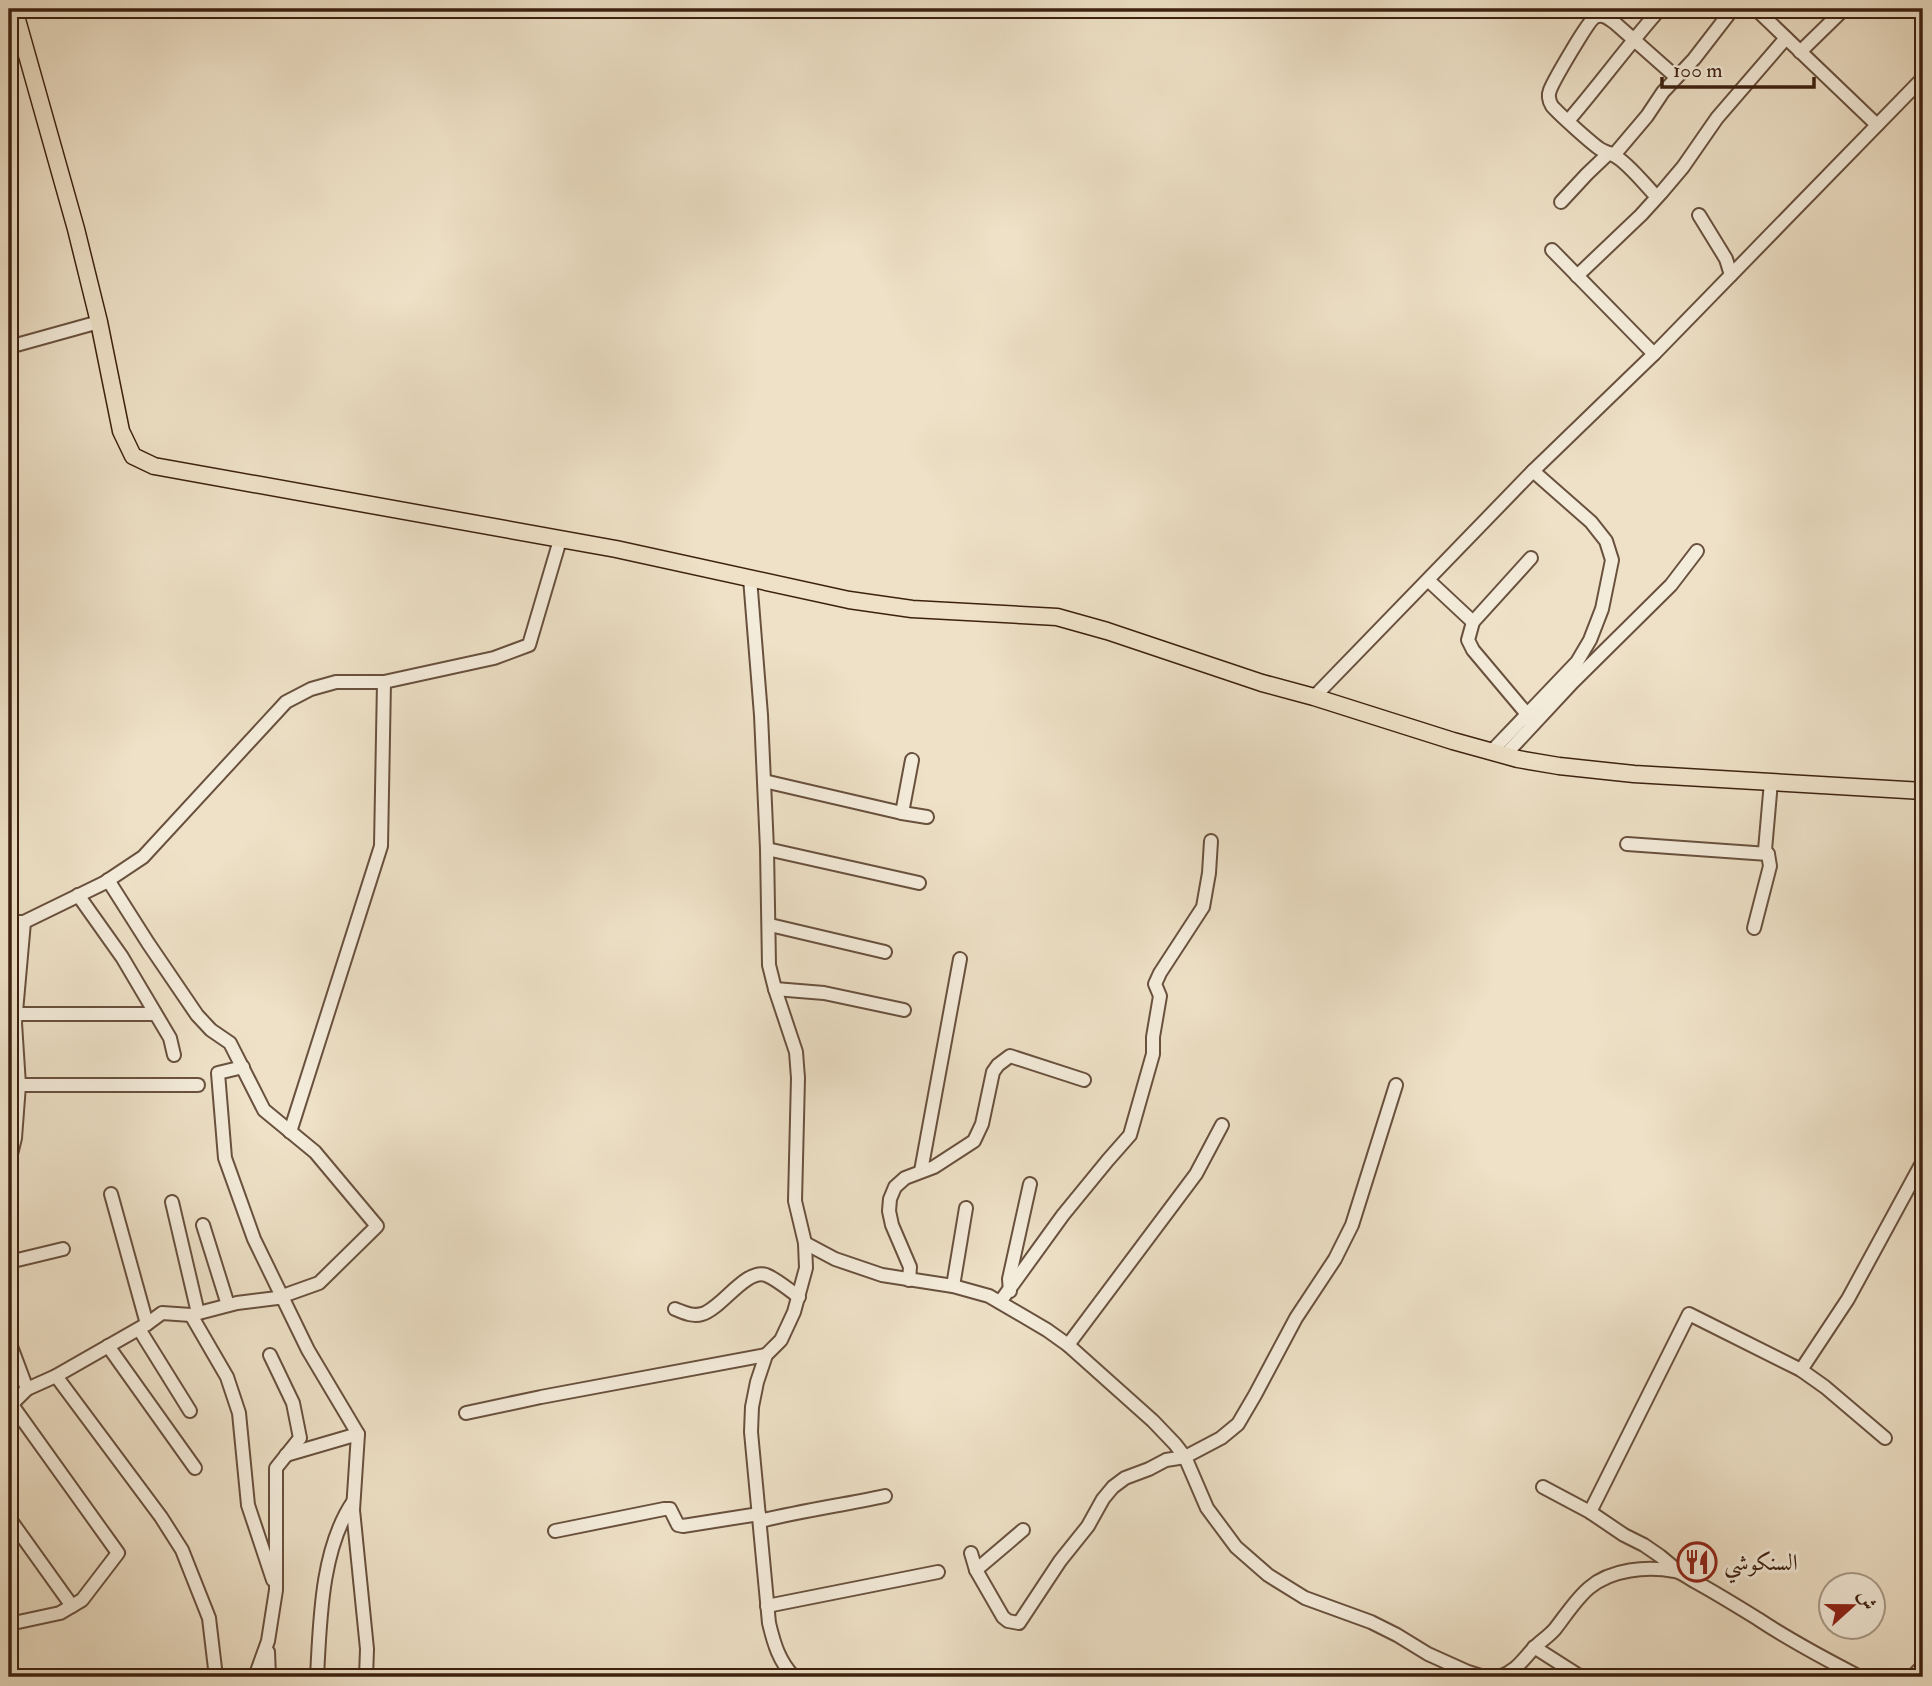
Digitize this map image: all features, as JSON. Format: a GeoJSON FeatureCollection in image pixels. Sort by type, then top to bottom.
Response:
{"type":"FeatureCollection","features":[{"type":"Feature","properties":{"kind":"main road"},"geometry":{"type":"LineString","coordinates":[[14,9],[76,229],[99,322],[121,431],[133,456],[154,466],[616,550],[849,600],[912,610],[1057,617],[1453,741],[1559,766],[1622,773],[1923,791]]}},
{"type":"Feature","properties":{"kind":"street"},"geometry":{"type":"LineString","coordinates":[[1568,121],[1660,9]]}},
{"type":"Feature","properties":{"kind":"street"},"geometry":{"type":"LineString","coordinates":[[1561,202],[1647,116],[1676,76],[1694,59],[1728,15],[1720,9]]}},
{"type":"Feature","properties":{"kind":"street"},"geometry":{"type":"LineString","coordinates":[[1800,52],[1844,9]]}},
{"type":"Feature","properties":{"kind":"street"},"geometry":{"type":"LineString","coordinates":[[1759,12],[1877,125]]}},
{"type":"Feature","properties":{"kind":"street"},"geometry":{"type":"LineString","coordinates":[[1657,197],[1611,154],[1594,144],[1568,121],[1551,105],[1549,97],[1591,21],[1598,16],[1607,17],[1676,76]]}},
{"type":"Feature","properties":{"kind":"street"},"geometry":{"type":"LineString","coordinates":[[1577,276],[1657,197],[1683,167],[1717,118],[1786,38]]}},
{"type":"Feature","properties":{"kind":"street"},"geometry":{"type":"LineString","coordinates":[[1314,697],[1533,471],[1654,354],[1923,78]]}},
{"type":"Feature","properties":{"kind":"street"},"geometry":{"type":"LineString","coordinates":[[1699,215],[1726,259],[1731,275]]}},
{"type":"Feature","properties":{"kind":"street"},"geometry":{"type":"LineString","coordinates":[[1552,250],[1654,354]]}},
{"type":"Feature","properties":{"kind":"street"},"geometry":{"type":"LineString","coordinates":[[9,347],[99,322]]}},
{"type":"Feature","properties":{"kind":"street"},"geometry":{"type":"LineString","coordinates":[[1498,753],[1526,713],[1577,662],[1590,640],[1602,609],[1612,560],[1606,541],[1591,522],[1533,471]]}},
{"type":"Feature","properties":{"kind":"street"},"geometry":{"type":"LineString","coordinates":[[9,922],[24,922],[108,880],[144,858],[286,702],[311,689],[336,682],[384,682],[494,658],[529,645],[559,540]]}},
{"type":"Feature","properties":{"kind":"street"},"geometry":{"type":"LineString","coordinates":[[1498,753],[1532,726],[1581,673],[1671,585],[1697,551]]}},
{"type":"Feature","properties":{"kind":"street"},"geometry":{"type":"LineString","coordinates":[[1531,558],[1473,622],[1468,640],[1473,650],[1526,713],[1532,726]]}},
{"type":"Feature","properties":{"kind":"street"},"geometry":{"type":"LineString","coordinates":[[750,578],[764,781],[769,965],[796,1052],[798,1078],[795,1201],[805,1243],[806,1268],[794,1312],[781,1340],[766,1355],[752,1407],[751,1432],[767,1605],[775,1649],[794,1677]]}},
{"type":"Feature","properties":{"kind":"street"},"geometry":{"type":"LineString","coordinates":[[1428,580],[1473,622]]}},
{"type":"Feature","properties":{"kind":"street"},"geometry":{"type":"LineString","coordinates":[[290,1132],[381,846],[384,682]]}},
{"type":"Feature","properties":{"kind":"street"},"geometry":{"type":"LineString","coordinates":[[902,813],[912,760]]}},
{"type":"Feature","properties":{"kind":"street"},"geometry":{"type":"LineString","coordinates":[[764,781],[927,817]]}},
{"type":"Feature","properties":{"kind":"street"},"geometry":{"type":"LineString","coordinates":[[1754,929],[1770,866],[1765,850],[1771,782]]}},
{"type":"Feature","properties":{"kind":"street"},"geometry":{"type":"LineString","coordinates":[[1000,1302],[1063,1215],[1130,1135],[1153,1054],[1160,996],[1156,984],[1160,973],[1203,907],[1211,841]]}},
{"type":"Feature","properties":{"kind":"street"},"geometry":{"type":"LineString","coordinates":[[1627,844],[1768,854]]}},
{"type":"Feature","properties":{"kind":"street"},"geometry":{"type":"LineString","coordinates":[[767,849],[919,883]]}},
{"type":"Feature","properties":{"kind":"street"},"geometry":{"type":"LineString","coordinates":[[9,1624],[60,1613],[82,1600],[118,1553],[10,1406],[27,1389],[56,1376],[162,1313],[194,1314],[228,1305],[281,1297],[320,1283],[377,1226],[315,1152],[264,1110],[230,1043],[211,1030],[197,1015],[108,880]]}},
{"type":"Feature","properties":{"kind":"street"},"geometry":{"type":"LineString","coordinates":[[78,895],[122,957],[170,1038],[174,1055]]}},
{"type":"Feature","properties":{"kind":"street"},"geometry":{"type":"LineString","coordinates":[[9,1162],[15,1138],[19,1085],[16,1014],[24,922]]}},
{"type":"Feature","properties":{"kind":"street"},"geometry":{"type":"LineString","coordinates":[[770,925],[885,952]]}},
{"type":"Feature","properties":{"kind":"street"},"geometry":{"type":"LineString","coordinates":[[921,1171],[960,959]]}},
{"type":"Feature","properties":{"kind":"street"},"geometry":{"type":"LineString","coordinates":[[775,989],[824,993],[904,1010]]}},
{"type":"Feature","properties":{"kind":"street"},"geometry":{"type":"LineString","coordinates":[[16,1014],[155,1014]]}},
{"type":"Feature","properties":{"kind":"street"},"geometry":{"type":"LineString","coordinates":[[909,1280],[910,1267],[892,1225],[890,1199],[895,1187],[905,1178],[934,1167],[974,1141],[982,1124],[993,1072],[998,1065],[1010,1056],[1084,1080]]}},
{"type":"Feature","properties":{"kind":"street"},"geometry":{"type":"LineString","coordinates":[[243,1068],[219,1073],[225,1158],[254,1239],[281,1297],[308,1350],[358,1434],[353,1510],[368,1649],[366,1677]]}},
{"type":"Feature","properties":{"kind":"street"},"geometry":{"type":"LineString","coordinates":[[19,1085],[198,1085]]}},
{"type":"Feature","properties":{"kind":"street"},"geometry":{"type":"LineString","coordinates":[[971,1553],[976,1570],[1003,1617],[1019,1623],[1113,1487],[1125,1478],[1166,1460],[1185,1457],[1221,1438],[1238,1424],[1296,1318],[1335,1259],[1352,1225],[1396,1085]]}},
{"type":"Feature","properties":{"kind":"street"},"geometry":{"type":"LineString","coordinates":[[1068,1345],[1196,1174],[1222,1125]]}},
{"type":"Feature","properties":{"kind":"street"},"geometry":{"type":"LineString","coordinates":[[1801,1370],[1848,1299],[1923,1161]]}},
{"type":"Feature","properties":{"kind":"street"},"geometry":{"type":"LineString","coordinates":[[1010,1291],[1009,1279],[1030,1184]]}},
{"type":"Feature","properties":{"kind":"street"},"geometry":{"type":"LineString","coordinates":[[111,1194],[143,1326],[190,1411]]}},
{"type":"Feature","properties":{"kind":"street"},"geometry":{"type":"LineString","coordinates":[[172,1202],[194,1314],[227,1377],[239,1413],[248,1505],[276,1590]]}},
{"type":"Feature","properties":{"kind":"street"},"geometry":{"type":"LineString","coordinates":[[953,1286],[966,1208]]}},
{"type":"Feature","properties":{"kind":"street"},"geometry":{"type":"LineString","coordinates":[[203,1225],[228,1305]]}},
{"type":"Feature","properties":{"kind":"street"},"geometry":{"type":"LineString","coordinates":[[805,1243],[835,1259],[882,1275],[953,1286],[989,1296],[1047,1330],[1068,1345],[1153,1421],[1185,1457],[1207,1508],[1236,1547],[1268,1575],[1306,1598],[1371,1622],[1428,1654],[1484,1677]]}},
{"type":"Feature","properties":{"kind":"street"},"geometry":{"type":"LineString","coordinates":[[9,1262],[63,1249]]}},
{"type":"Feature","properties":{"kind":"street"},"geometry":{"type":"LineString","coordinates":[[675,1310],[692,1315],[702,1314],[746,1280],[757,1275],[765,1275],[799,1297]]}},
{"type":"Feature","properties":{"kind":"street"},"geometry":{"type":"LineString","coordinates":[[1590,1512],[1689,1314],[1801,1370],[1885,1438]]}},
{"type":"Feature","properties":{"kind":"street"},"geometry":{"type":"LineString","coordinates":[[9,1341],[27,1389]]}},
{"type":"Feature","properties":{"kind":"street"},"geometry":{"type":"LineString","coordinates":[[108,1346],[195,1468]]}},
{"type":"Feature","properties":{"kind":"street"},"geometry":{"type":"LineString","coordinates":[[268,1677],[268,1641],[276,1590],[276,1468],[300,1438],[293,1404],[270,1355]]}},
{"type":"Feature","properties":{"kind":"street"},"geometry":{"type":"LineString","coordinates":[[466,1413],[766,1355]]}},
{"type":"Feature","properties":{"kind":"street"},"geometry":{"type":"LineString","coordinates":[[56,1376],[182,1550],[209,1618],[216,1677]]}},
{"type":"Feature","properties":{"kind":"street"},"geometry":{"type":"LineString","coordinates":[[286,1455],[358,1434]]}},
{"type":"Feature","properties":{"kind":"street"},"geometry":{"type":"LineString","coordinates":[[1543,1487],[1590,1512],[1660,1556],[1678,1571],[1811,1652],[1860,1677]]}},
{"type":"Feature","properties":{"kind":"street"},"geometry":{"type":"LineString","coordinates":[[555,1531],[664,1509],[670,1510],[678,1525],[683,1526],[842,1506],[885,1496]]}},
{"type":"Feature","properties":{"kind":"street"},"geometry":{"type":"LineString","coordinates":[[317,1677],[328,1560],[337,1532],[353,1502]]}},
{"type":"Feature","properties":{"kind":"street"},"geometry":{"type":"LineString","coordinates":[[9,1518],[72,1606]]}},
{"type":"Feature","properties":{"kind":"street"},"geometry":{"type":"LineString","coordinates":[[976,1570],[1023,1531]]}},
{"type":"Feature","properties":{"kind":"street"},"geometry":{"type":"LineString","coordinates":[[1506,1676],[1552,1632],[1584,1592],[1602,1579],[1626,1571],[1678,1571]]}},
{"type":"Feature","properties":{"kind":"street"},"geometry":{"type":"LineString","coordinates":[[767,1605],[938,1572]]}},
{"type":"Feature","properties":{"kind":"street"},"geometry":{"type":"LineString","coordinates":[[256,1677],[268,1641]]}},
{"type":"Feature","properties":{"kind":"street"},"geometry":{"type":"LineString","coordinates":[[1534,1647],[1581,1677]]}},
{"type":"Feature","properties":{"kind":"street"},"geometry":{"type":"LineString","coordinates":[[1912,1677],[1923,1666]]}},
{"type":"Feature","properties":{"kind":"place","name":"السنكوشي"},"geometry":{"type":"Point","coordinates":[1697,1562]}}]}
